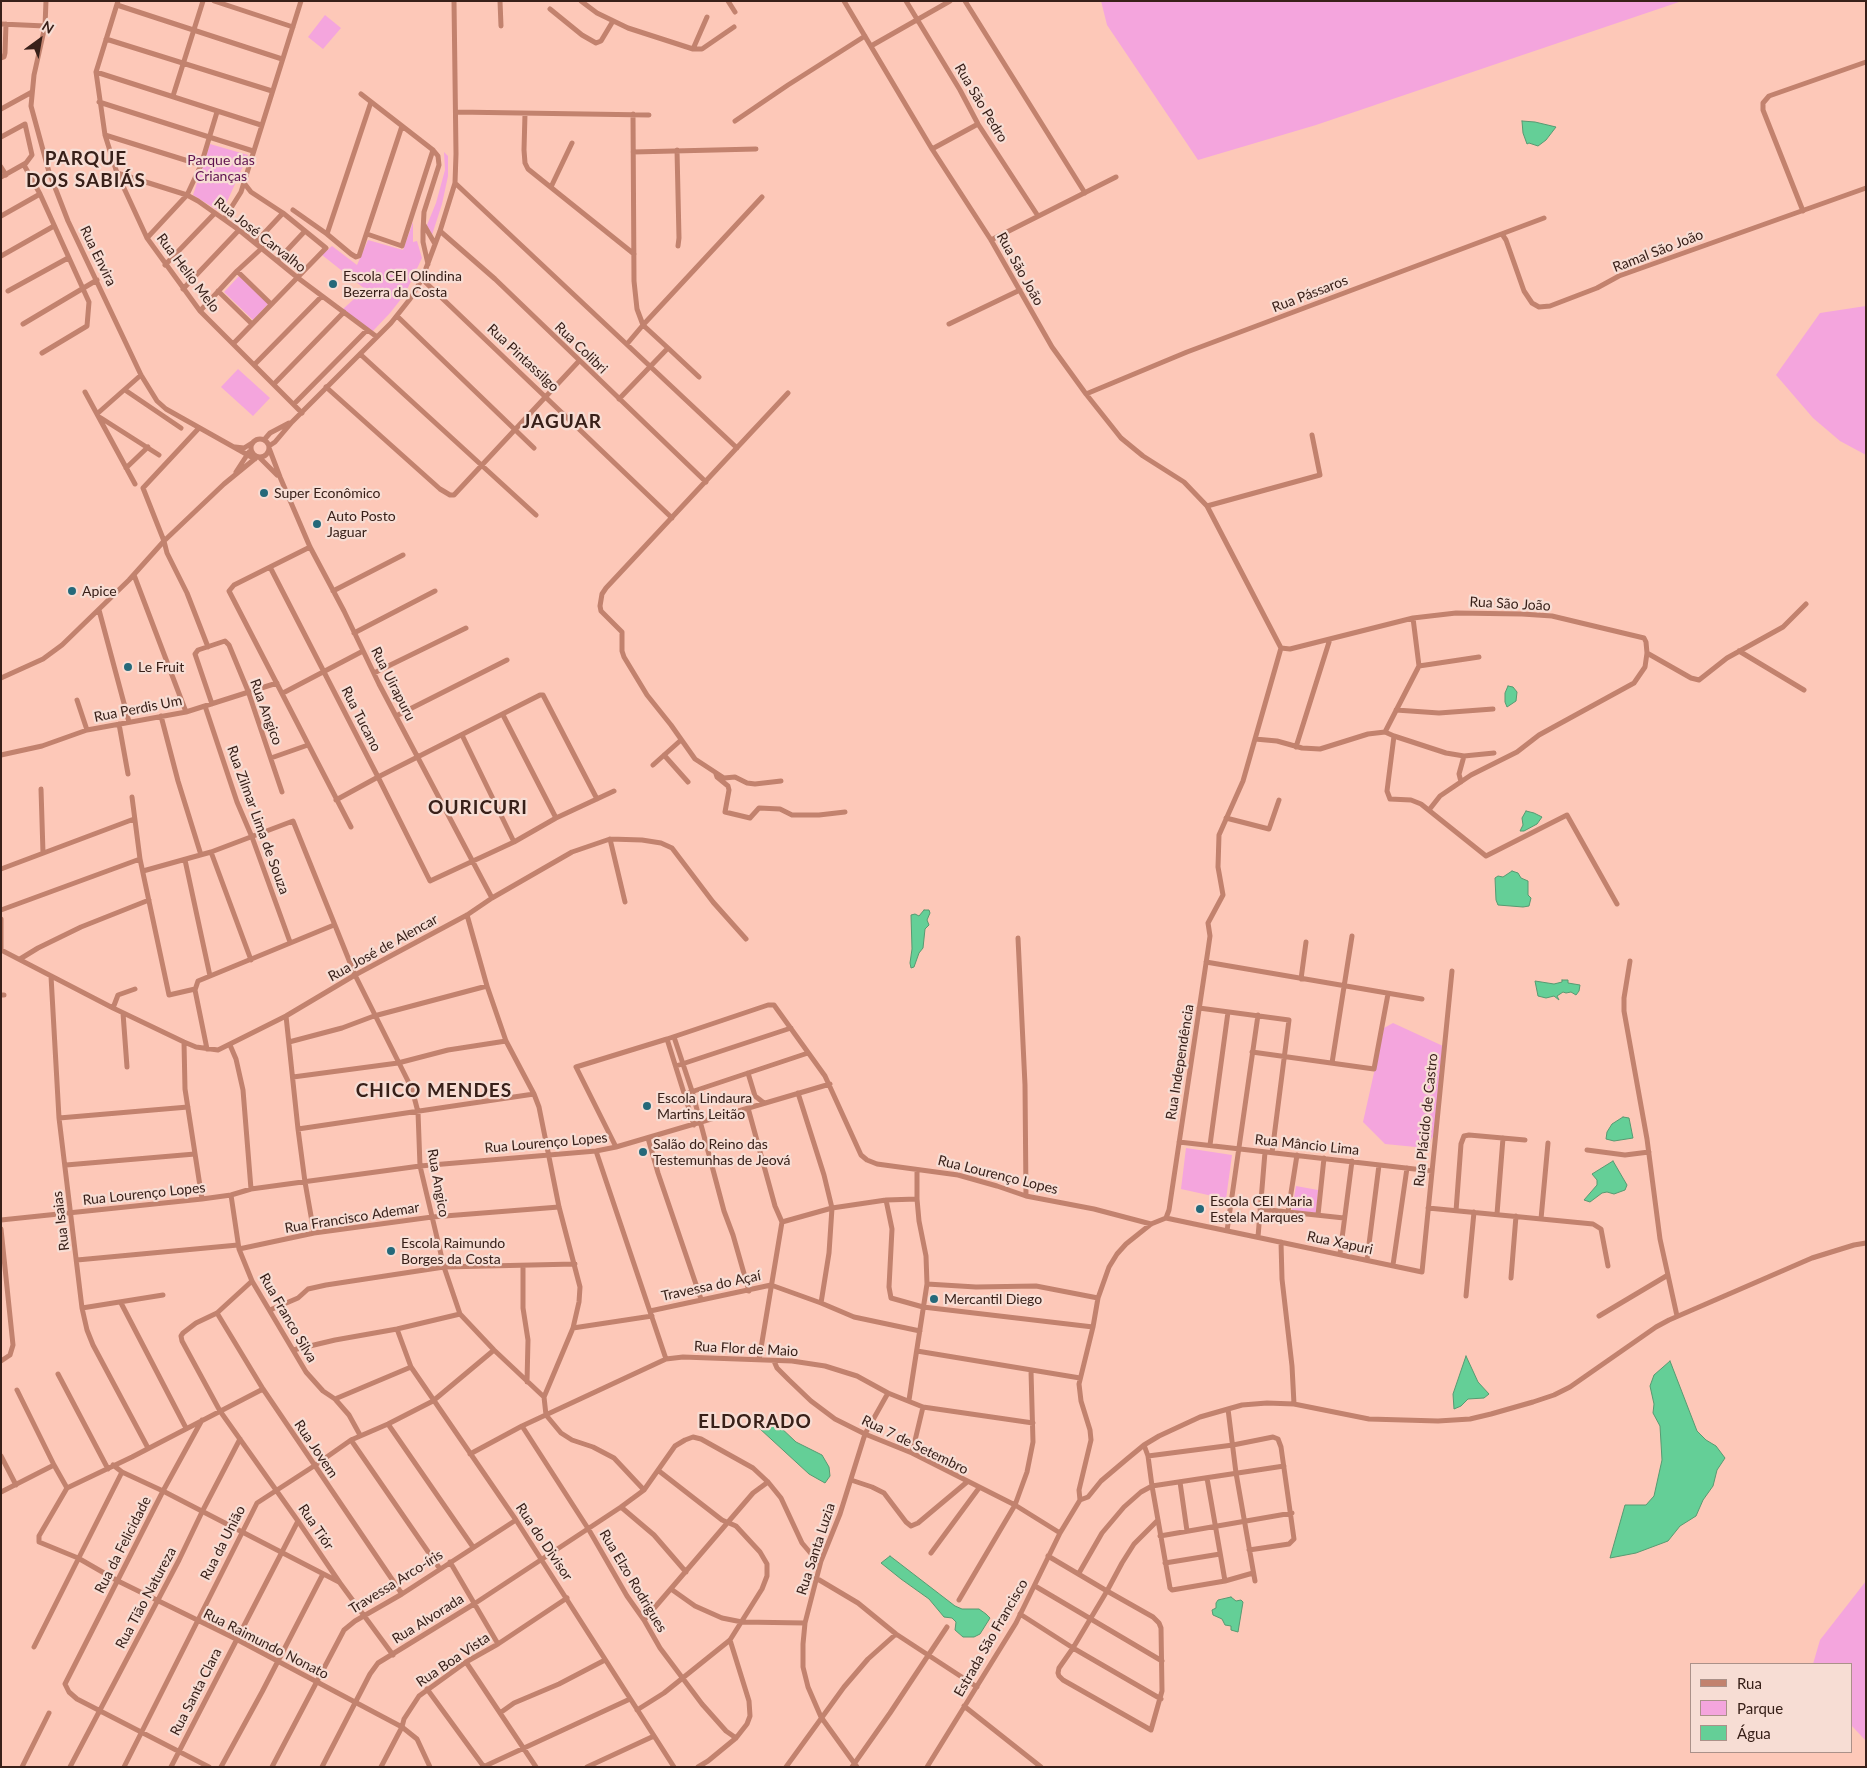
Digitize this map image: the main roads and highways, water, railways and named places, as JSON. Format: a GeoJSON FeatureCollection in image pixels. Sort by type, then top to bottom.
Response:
{"type":"FeatureCollection","features":[{"type":"Feature","properties":{"kind":"water"},"geometry":{"type":"Polygon","coordinates":[[[1522,121],[1556,127],[1546,140],[1538,146],[1527,144],[1523,133],[1522,121]]]}},
{"type":"Feature","properties":{"kind":"water"},"geometry":{"type":"Polygon","coordinates":[[[1508,686],[1513,687],[1517,692],[1516,701],[1507,707],[1505,693],[1508,686]]]}},
{"type":"Feature","properties":{"kind":"water"},"geometry":{"type":"Polygon","coordinates":[[[1526,811],[1542,817],[1537,824],[1524,831],[1520,831],[1523,825],[1522,818],[1526,811]]]}},
{"type":"Feature","properties":{"kind":"water"},"geometry":{"type":"Polygon","coordinates":[[[1512,871],[1528,881],[1528,895],[1531,898],[1529,906],[1498,905],[1495,878],[1498,876],[1503,877],[1512,871]]]}},
{"type":"Feature","properties":{"kind":"water"},"geometry":{"type":"Polygon","coordinates":[[[924,910],[929,910],[930,913],[927,920],[929,925],[925,929],[923,948],[914,967],[911,968],[911,915],[919,916],[924,910]]]}},
{"type":"Feature","properties":{"kind":"water"},"geometry":{"type":"Polygon","coordinates":[[[1562,980],[1568,980],[1568,983],[1580,985],[1576,995],[1571,992],[1563,992],[1557,996],[1559,1000],[1554,996],[1546,998],[1538,996],[1535,981],[1554,984],[1562,982],[1562,980]]]}},
{"type":"Feature","properties":{"kind":"water"},"geometry":{"type":"Polygon","coordinates":[[[1623,1117],[1629,1118],[1633,1138],[1614,1141],[1606,1139],[1607,1132],[1612,1124],[1623,1117]]]}},
{"type":"Feature","properties":{"kind":"water"},"geometry":{"type":"Polygon","coordinates":[[[1613,1161],[1627,1185],[1625,1190],[1614,1194],[1602,1193],[1590,1202],[1584,1200],[1597,1185],[1597,1180],[1592,1174],[1613,1161]]]}},
{"type":"Feature","properties":{"kind":"water"},"geometry":{"type":"Polygon","coordinates":[[[1466,1356],[1478,1382],[1489,1394],[1484,1398],[1468,1399],[1461,1406],[1454,1409],[1453,1394],[1466,1356]]]}},
{"type":"Feature","properties":{"kind":"water"},"geometry":{"type":"Polygon","coordinates":[[[1670,1361],[1697,1431],[1716,1446],[1725,1458],[1717,1470],[1713,1486],[1703,1500],[1696,1516],[1680,1526],[1668,1541],[1636,1553],[1610,1558],[1625,1505],[1646,1505],[1654,1496],[1662,1460],[1660,1426],[1653,1413],[1654,1404],[1650,1386],[1654,1375],[1670,1361]]]}},
{"type":"Feature","properties":{"kind":"water"},"geometry":{"type":"Polygon","coordinates":[[[760,1424],[778,1425],[796,1442],[822,1455],[829,1467],[830,1476],[825,1483],[809,1474],[759,1428],[760,1424]]]}},
{"type":"Feature","properties":{"kind":"water"},"geometry":{"type":"Polygon","coordinates":[[[890,1556],[955,1606],[962,1609],[979,1609],[986,1614],[990,1618],[980,1634],[974,1637],[963,1637],[955,1630],[956,1622],[952,1618],[944,1617],[929,1599],[881,1563],[890,1556]]]}},
{"type":"Feature","properties":{"kind":"water"},"geometry":{"type":"Polygon","coordinates":[[[1231,1597],[1236,1601],[1241,1600],[1243,1602],[1238,1632],[1231,1630],[1231,1626],[1225,1625],[1222,1619],[1213,1615],[1212,1610],[1216,1608],[1218,1600],[1231,1597]]]}},
{"type":"Feature","properties":{"kind":"place","name":"Escola CEI Olindina Bezerra da Costa"},"geometry":{"type":"Point","coordinates":[333,284]}},
{"type":"Feature","properties":{"kind":"place","name":"Super Econômico"},"geometry":{"type":"Point","coordinates":[264,493]}},
{"type":"Feature","properties":{"kind":"place","name":"Auto Posto Jaguar"},"geometry":{"type":"Point","coordinates":[317,524]}},
{"type":"Feature","properties":{"kind":"place","name":"Apice"},"geometry":{"type":"Point","coordinates":[72,591]}},
{"type":"Feature","properties":{"kind":"place","name":"Le Fruit"},"geometry":{"type":"Point","coordinates":[128,667]}},
{"type":"Feature","properties":{"kind":"place","name":"Escola Lindaura Martins Leitão"},"geometry":{"type":"Point","coordinates":[647,1106]}},
{"type":"Feature","properties":{"kind":"place","name":"Salão do Reino das Testemunhas de Jeová"},"geometry":{"type":"Point","coordinates":[643,1152]}},
{"type":"Feature","properties":{"kind":"place","name":"Escola CEI Maria Estela Marques"},"geometry":{"type":"Point","coordinates":[1200,1209]}},
{"type":"Feature","properties":{"kind":"place","name":"Escola Raimundo Borges da Costa"},"geometry":{"type":"Point","coordinates":[391,1251]}},
{"type":"Feature","properties":{"kind":"place","name":"Mercantil Diego"},"geometry":{"type":"Point","coordinates":[934,1299]}},
{"type":"Feature","properties":{"kind":"district","name":"PARQUE DOS SABIÁS"},"geometry":{"type":"Point","coordinates":[86,170]}},
{"type":"Feature","properties":{"kind":"district","name":"JAGUAR"},"geometry":{"type":"Point","coordinates":[562,422]}},
{"type":"Feature","properties":{"kind":"district","name":"OURICURI"},"geometry":{"type":"Point","coordinates":[478,808]}},
{"type":"Feature","properties":{"kind":"district","name":"CHICO MENDES"},"geometry":{"type":"Point","coordinates":[434,1091]}},
{"type":"Feature","properties":{"kind":"district","name":"ELDORADO"},"geometry":{"type":"Point","coordinates":[755,1422]}},
{"type":"Feature","properties":{"kind":"park label","name":"Parque das Crianças"},"geometry":{"type":"Point","coordinates":[221,168]}}]}
